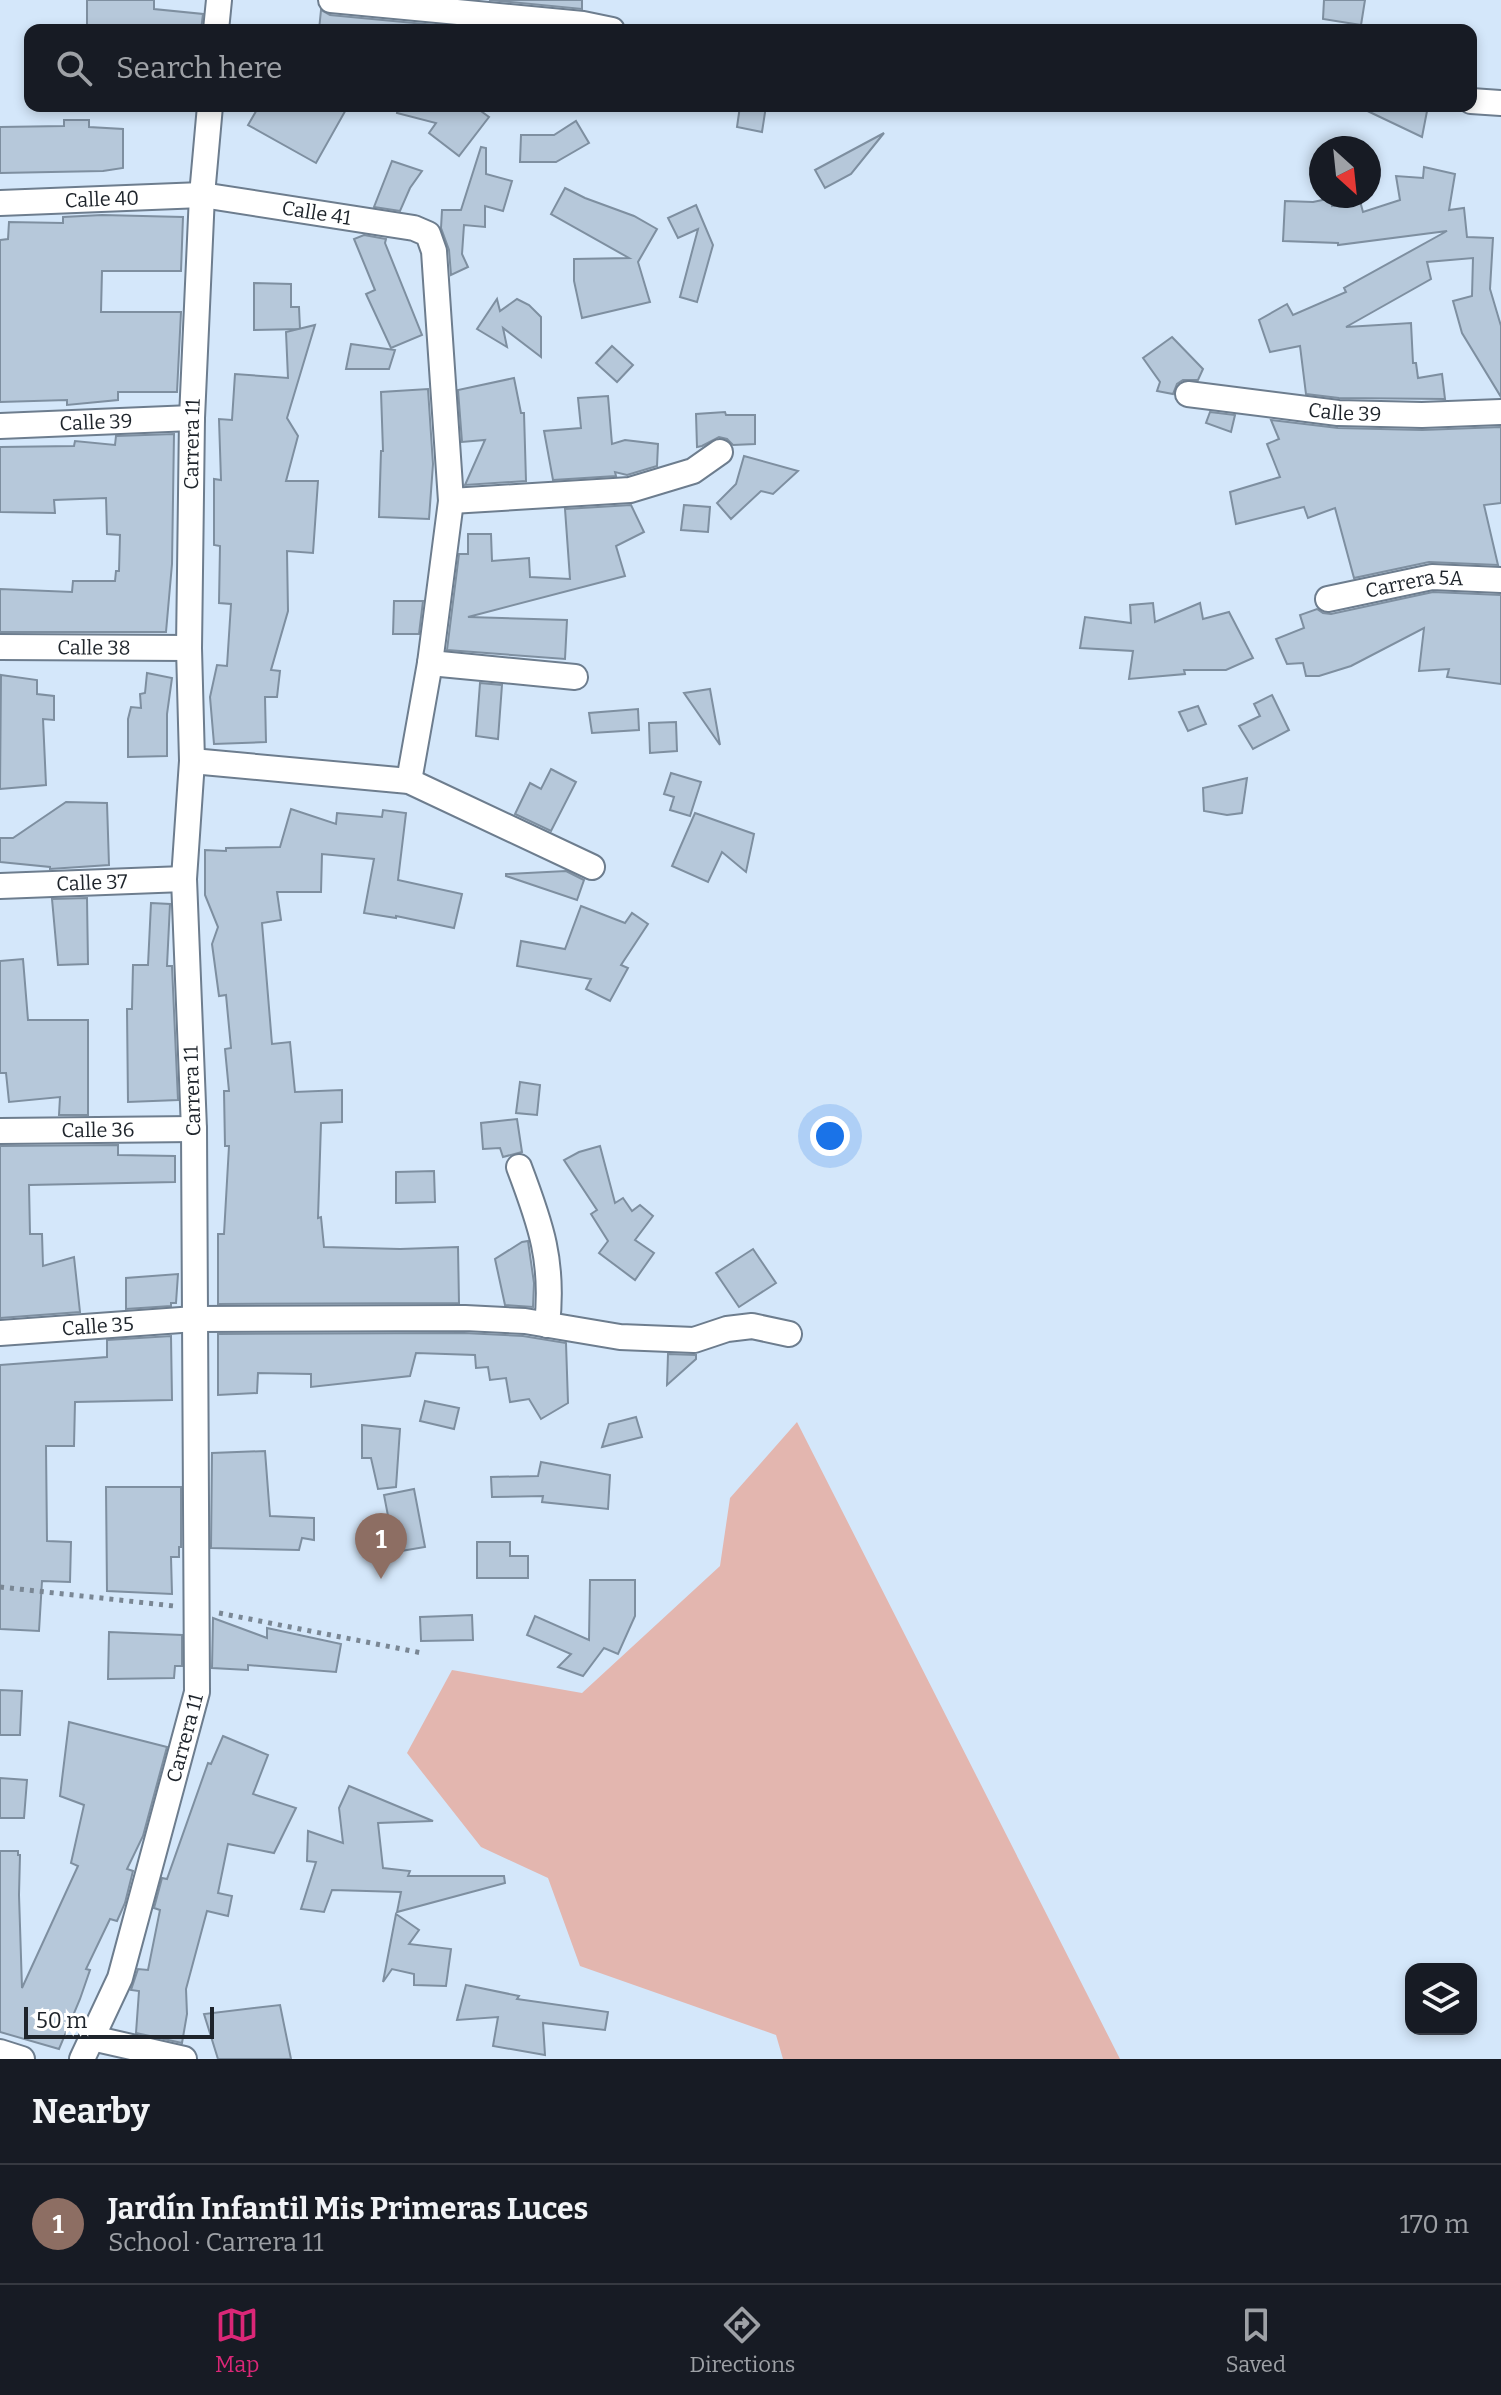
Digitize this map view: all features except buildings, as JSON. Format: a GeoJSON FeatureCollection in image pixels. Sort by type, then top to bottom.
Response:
{"type":"FeatureCollection","features":[{"type":"Feature","properties":{"kind":"street"},"geometry":{"type":"LineString","coordinates":[[217,24],[219,0]]}},
{"type":"Feature","properties":{"kind":"street"},"geometry":{"type":"LineString","coordinates":[[331,0],[583,24]]}},
{"type":"Feature","properties":{"kind":"street"},"geometry":{"type":"LineString","coordinates":[[1477,101],[1501,103]]}},
{"type":"Feature","properties":{"kind":"street","name":"Carrera 11"},"geometry":{"type":"LineString","coordinates":[[87,2048],[120,1978],[197,1692],[194,1129],[184,879],[192,761],[189,648],[192,418],[202,195],[209,112]]}},
{"type":"Feature","properties":{"kind":"street","name":"Calle 40"},"geometry":{"type":"LineString","coordinates":[[0,203],[202,195]]}},
{"type":"Feature","properties":{"kind":"street","name":"Calle 41"},"geometry":{"type":"LineString","coordinates":[[202,195],[414,228],[428,234],[434,251],[451,501]]}},
{"type":"Feature","properties":{"kind":"street","name":"Calle 39"},"geometry":{"type":"LineString","coordinates":[[1188,394],[1338,413],[1422,415],[1501,412]]}},
{"type":"Feature","properties":{"kind":"street","name":"Calle 39"},"geometry":{"type":"LineString","coordinates":[[0,426],[192,418]]}},
{"type":"Feature","properties":{"kind":"street"},"geometry":{"type":"LineString","coordinates":[[409,781],[430,663],[451,501],[630,490],[693,471],[720,452]]}},
{"type":"Feature","properties":{"kind":"street","name":"Carrera 5A"},"geometry":{"type":"LineString","coordinates":[[1328,599],[1432,577],[1501,580]]}},
{"type":"Feature","properties":{"kind":"street","name":"Calle 38"},"geometry":{"type":"LineString","coordinates":[[0,647],[189,648]]}},
{"type":"Feature","properties":{"kind":"street"},"geometry":{"type":"LineString","coordinates":[[430,663],[575,677]]}},
{"type":"Feature","properties":{"kind":"street"},"geometry":{"type":"LineString","coordinates":[[192,761],[409,781],[592,867]]}},
{"type":"Feature","properties":{"kind":"street","name":"Calle 37"},"geometry":{"type":"LineString","coordinates":[[0,886],[184,879]]}},
{"type":"Feature","properties":{"kind":"street","name":"Calle 36"},"geometry":{"type":"LineString","coordinates":[[0,1131],[194,1129]]}},
{"type":"Feature","properties":{"kind":"street"},"geometry":{"type":"LineString","coordinates":[[519,1167],[540,1221],[547,1258],[551,1291],[547,1325]]}},
{"type":"Feature","properties":{"kind":"street","name":"Calle 35"},"geometry":{"type":"LineString","coordinates":[[0,1333],[195,1319],[465,1318],[525,1321],[635,1338],[694,1340],[727,1329],[752,1326],[789,1334]]}},
{"type":"Feature","properties":{"kind":"street"},"geometry":{"type":"LineString","coordinates":[[87,2048],[184,2059]]}},
{"type":"Feature","properties":{"kind":"street"},"geometry":{"type":"LineString","coordinates":[[0,2052],[22,2059]]}},
{"type":"Feature","properties":{"kind":"shaded area"},"geometry":{"type":"Polygon","coordinates":[[[797,1422],[1120,2059],[783,2059],[776,2035],[580,1966],[548,1878],[481,1847],[407,1753],[452,1670],[582,1693],[720,1566],[730,1498],[797,1422]]]}},
{"type":"Feature","properties":{"kind":"place","name":"Jardín Infantil Mis Primeras Luces"},"geometry":{"type":"Point","coordinates":[381,1579]}}]}
